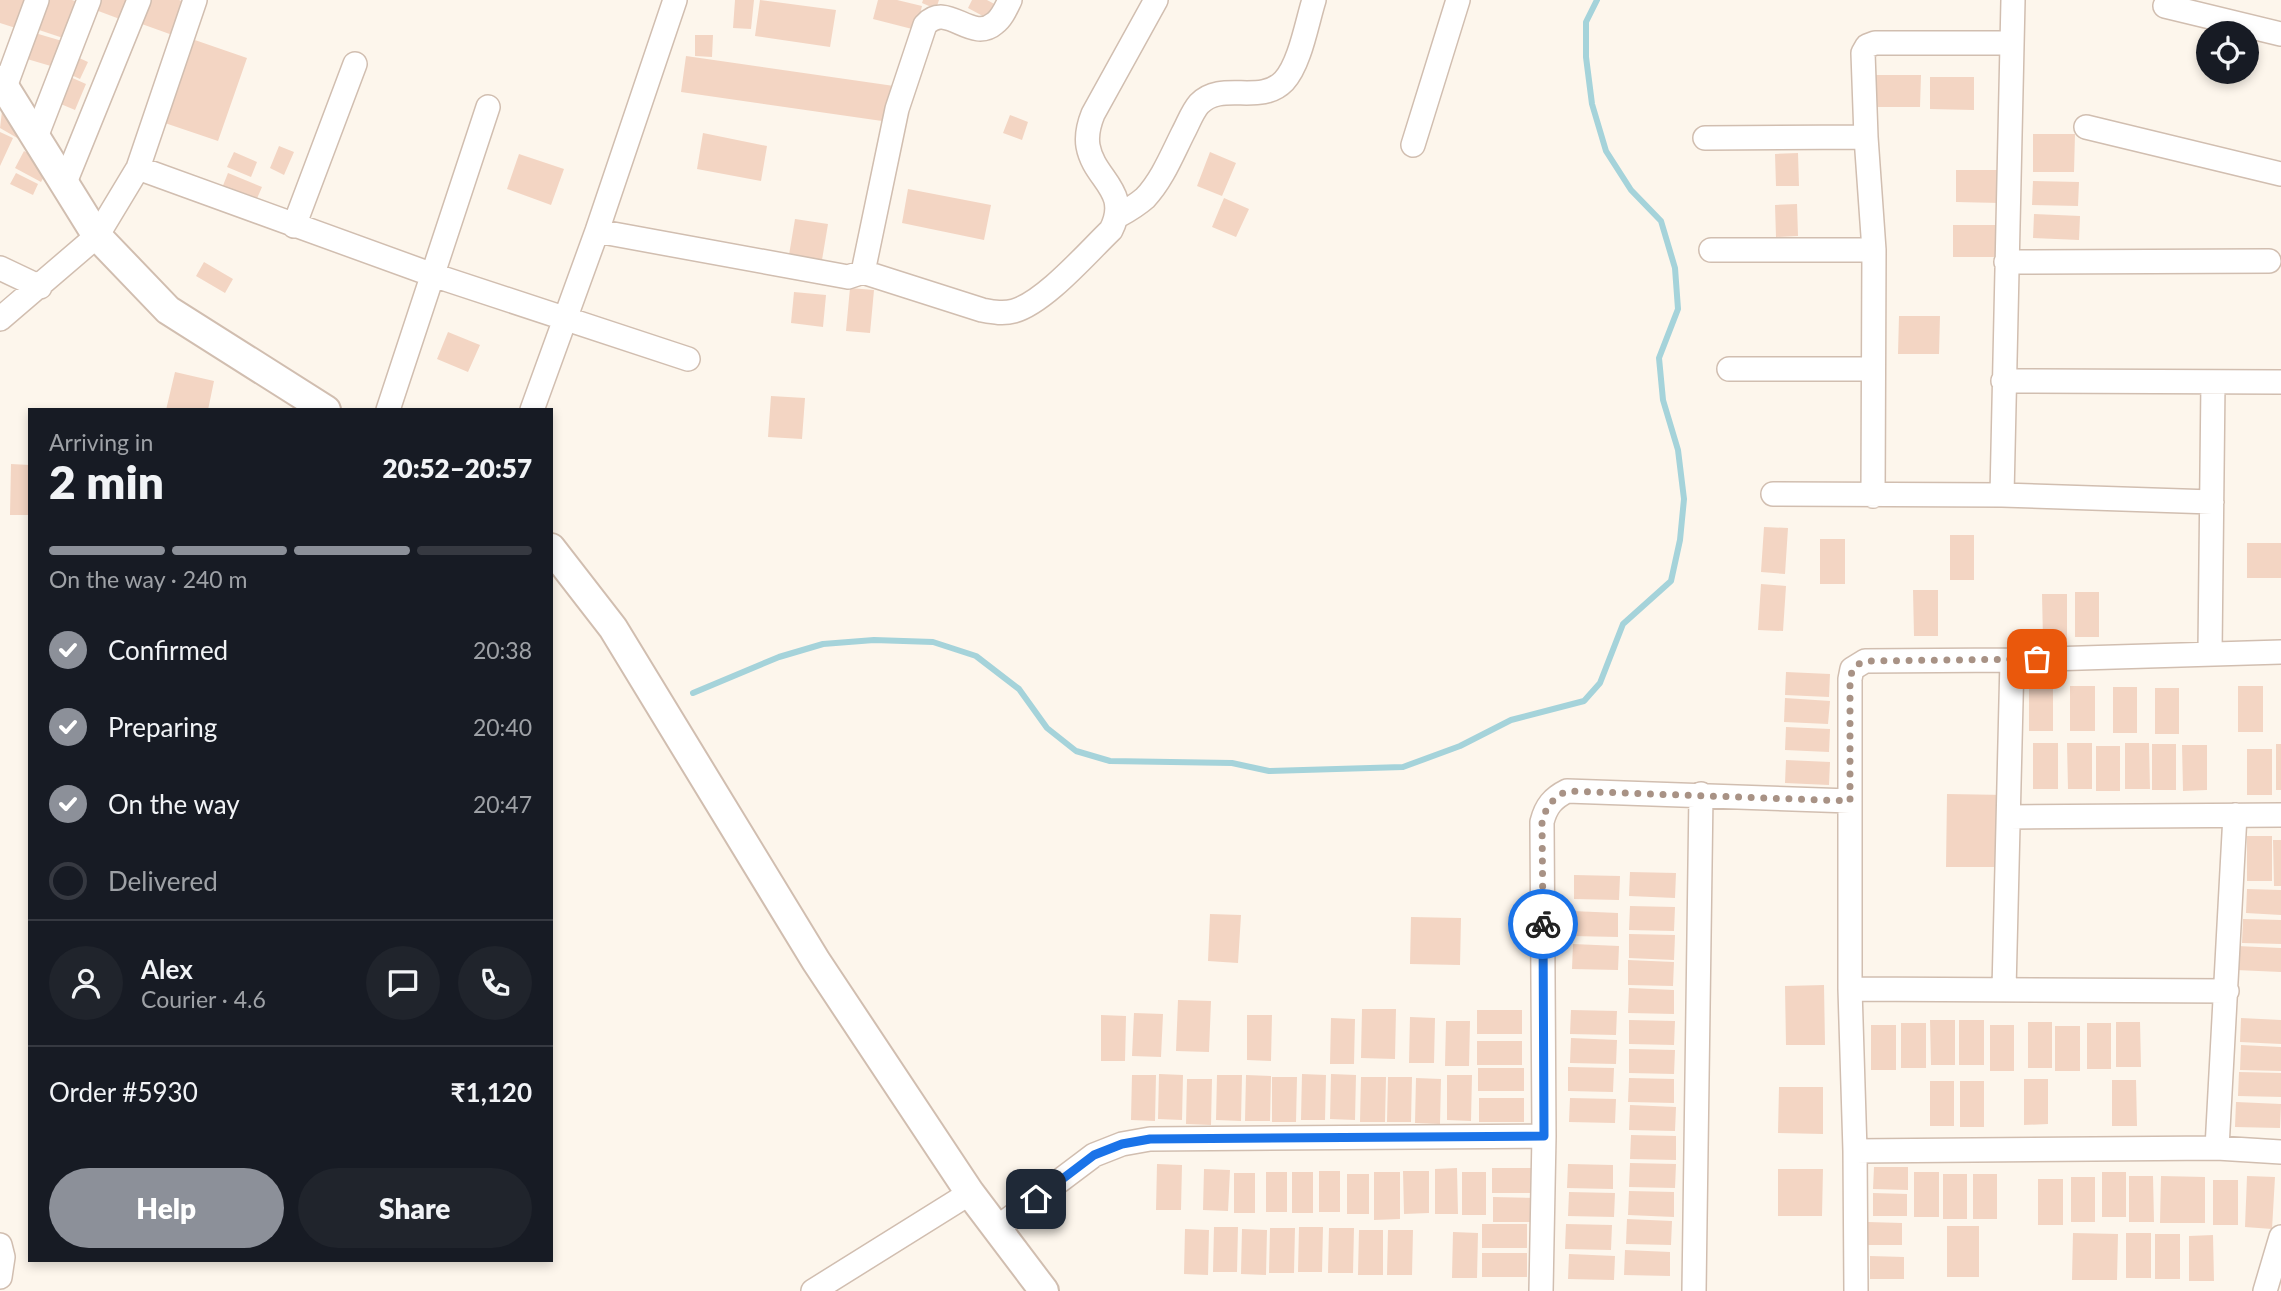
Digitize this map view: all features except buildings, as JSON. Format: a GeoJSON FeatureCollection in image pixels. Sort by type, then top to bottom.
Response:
{"type":"FeatureCollection","features":[{"type":"Feature","properties":{"kind":"street"},"geometry":{"type":"LineString","coordinates":[[37,0],[3,84],[97,236],[168,310],[323,408]]}},
{"type":"Feature","properties":{"kind":"street"},"geometry":{"type":"LineString","coordinates":[[36,137],[89,0]]}},
{"type":"Feature","properties":{"kind":"street"},"geometry":{"type":"LineString","coordinates":[[64,185],[139,0]]}},
{"type":"Feature","properties":{"kind":"street"},"geometry":{"type":"LineString","coordinates":[[0,319],[97,236],[138,168],[195,0]]}},
{"type":"Feature","properties":{"kind":"street"},"geometry":{"type":"LineString","coordinates":[[533,408],[597,231],[675,0]]}},
{"type":"Feature","properties":{"kind":"street"},"geometry":{"type":"LineString","coordinates":[[863,272],[897,109],[925,24],[930,17],[940,14],[984,29],[999,19],[1010,0]]}},
{"type":"Feature","properties":{"kind":"street"},"geometry":{"type":"LineString","coordinates":[[1118,216],[1116,197],[1090,155],[1087,129],[1156,0]]}},
{"type":"Feature","properties":{"kind":"street"},"geometry":{"type":"LineString","coordinates":[[597,231],[848,277],[863,272],[982,310],[1012,311],[1028,305],[1044,294],[1111,230],[1118,216],[1143,200],[1158,183],[1197,106],[1208,96],[1221,93],[1255,94],[1270,90],[1284,81],[1298,52],[1314,0]]}},
{"type":"Feature","properties":{"kind":"street"},"geometry":{"type":"LineString","coordinates":[[1413,145],[1458,0]]}},
{"type":"Feature","properties":{"kind":"street"},"geometry":{"type":"LineString","coordinates":[[2002,495],[2013,0]]}},
{"type":"Feature","properties":{"kind":"street"},"geometry":{"type":"LineString","coordinates":[[2165,6],[2281,34]]}},
{"type":"Feature","properties":{"kind":"street"},"geometry":{"type":"LineString","coordinates":[[1873,496],[1874,250],[1863,53],[1867,46],[1875,43],[2012,43]]}},
{"type":"Feature","properties":{"kind":"street"},"geometry":{"type":"LineString","coordinates":[[294,226],[355,64]]}},
{"type":"Feature","properties":{"kind":"street"},"geometry":{"type":"LineString","coordinates":[[389,408],[488,107]]}},
{"type":"Feature","properties":{"kind":"street"},"geometry":{"type":"LineString","coordinates":[[2086,127],[2281,174]]}},
{"type":"Feature","properties":{"kind":"street"},"geometry":{"type":"LineString","coordinates":[[1704,138],[1866,137]]}},
{"type":"Feature","properties":{"kind":"street"},"geometry":{"type":"LineString","coordinates":[[138,168],[433,275],[688,359]]}},
{"type":"Feature","properties":{"kind":"street"},"geometry":{"type":"LineString","coordinates":[[1711,250],[1874,250]]}},
{"type":"Feature","properties":{"kind":"street"},"geometry":{"type":"LineString","coordinates":[[2006,262],[2269,261]]}},
{"type":"Feature","properties":{"kind":"street"},"geometry":{"type":"LineString","coordinates":[[0,268],[40,287]]}},
{"type":"Feature","properties":{"kind":"street"},"geometry":{"type":"LineString","coordinates":[[1729,369],[1874,369]]}},
{"type":"Feature","properties":{"kind":"street"},"geometry":{"type":"LineString","coordinates":[[2003,381],[2281,382]]}},
{"type":"Feature","properties":{"kind":"street"},"geometry":{"type":"LineString","coordinates":[[2210,652],[2213,382]]}},
{"type":"Feature","properties":{"kind":"street"},"geometry":{"type":"LineString","coordinates":[[1773,494],[2002,495],[2212,502]]}},
{"type":"Feature","properties":{"kind":"street"},"geometry":{"type":"LineString","coordinates":[[553,551],[613,628],[816,961],[970,1193],[1044,1291]]}},
{"type":"Feature","properties":{"kind":"street"},"geometry":{"type":"LineString","coordinates":[[1856,1291],[1850,989],[1852,669],[1865,661],[2012,660],[2210,652],[2281,652]]}},
{"type":"Feature","properties":{"kind":"street"},"geometry":{"type":"LineString","coordinates":[[2004,990],[2012,660]]}},
{"type":"Feature","properties":{"kind":"street"},"geometry":{"type":"LineString","coordinates":[[1541,1291],[1544,1136],[1542,822],[1545,810],[1556,797],[1567,791],[1850,801]]}},
{"type":"Feature","properties":{"kind":"street"},"geometry":{"type":"LineString","coordinates":[[1694,1291],[1701,794]]}},
{"type":"Feature","properties":{"kind":"street"},"geometry":{"type":"LineString","coordinates":[[2217,1148],[2235,815]]}},
{"type":"Feature","properties":{"kind":"street"},"geometry":{"type":"LineString","coordinates":[[2009,817],[2281,815]]}},
{"type":"Feature","properties":{"kind":"street"},"geometry":{"type":"LineString","coordinates":[[1850,989],[2227,991]]}},
{"type":"Feature","properties":{"kind":"street"},"geometry":{"type":"LineString","coordinates":[[997,1228],[1094,1155],[1122,1144],[1150,1139],[1544,1136]]}},
{"type":"Feature","properties":{"kind":"street"},"geometry":{"type":"LineString","coordinates":[[1855,1151],[2217,1148],[2281,1152]]}},
{"type":"Feature","properties":{"kind":"street"},"geometry":{"type":"LineString","coordinates":[[813,1291],[970,1193]]}},
{"type":"Feature","properties":{"kind":"street"},"geometry":{"type":"LineString","coordinates":[[2265,1291],[2281,1237]]}},
{"type":"Feature","properties":{"kind":"street"},"geometry":{"type":"LineString","coordinates":[[0,1245],[3,1257],[0,1277]]}},
{"type":"Feature","properties":{"kind":"waterway"},"geometry":{"type":"LineString","coordinates":[[693,693],[779,657],[823,644],[874,640],[933,642],[976,656],[1019,689],[1047,728],[1076,751],[1110,761],[1232,763],[1269,771],[1403,767],[1460,746],[1511,720],[1584,701],[1600,683],[1623,624],[1671,581],[1680,540],[1684,499],[1678,450],[1663,400],[1659,358],[1678,309],[1675,268],[1661,221],[1631,190],[1606,151],[1592,104],[1586,57],[1586,22],[1597,0]]}},
{"type":"Feature","properties":{"kind":"way so far"},"geometry":{"type":"LineString","coordinates":[[1543,924],[1542,822],[1545,810],[1556,797],[1567,791],[1850,801],[1850,679],[1852,669],[1858,664],[1865,661],[2037,659]]}},
{"type":"Feature","properties":{"kind":"route"},"geometry":{"type":"LineString","coordinates":[[1036,1199],[1094,1155],[1122,1144],[1150,1139],[1544,1136],[1543,924]]}}]}
